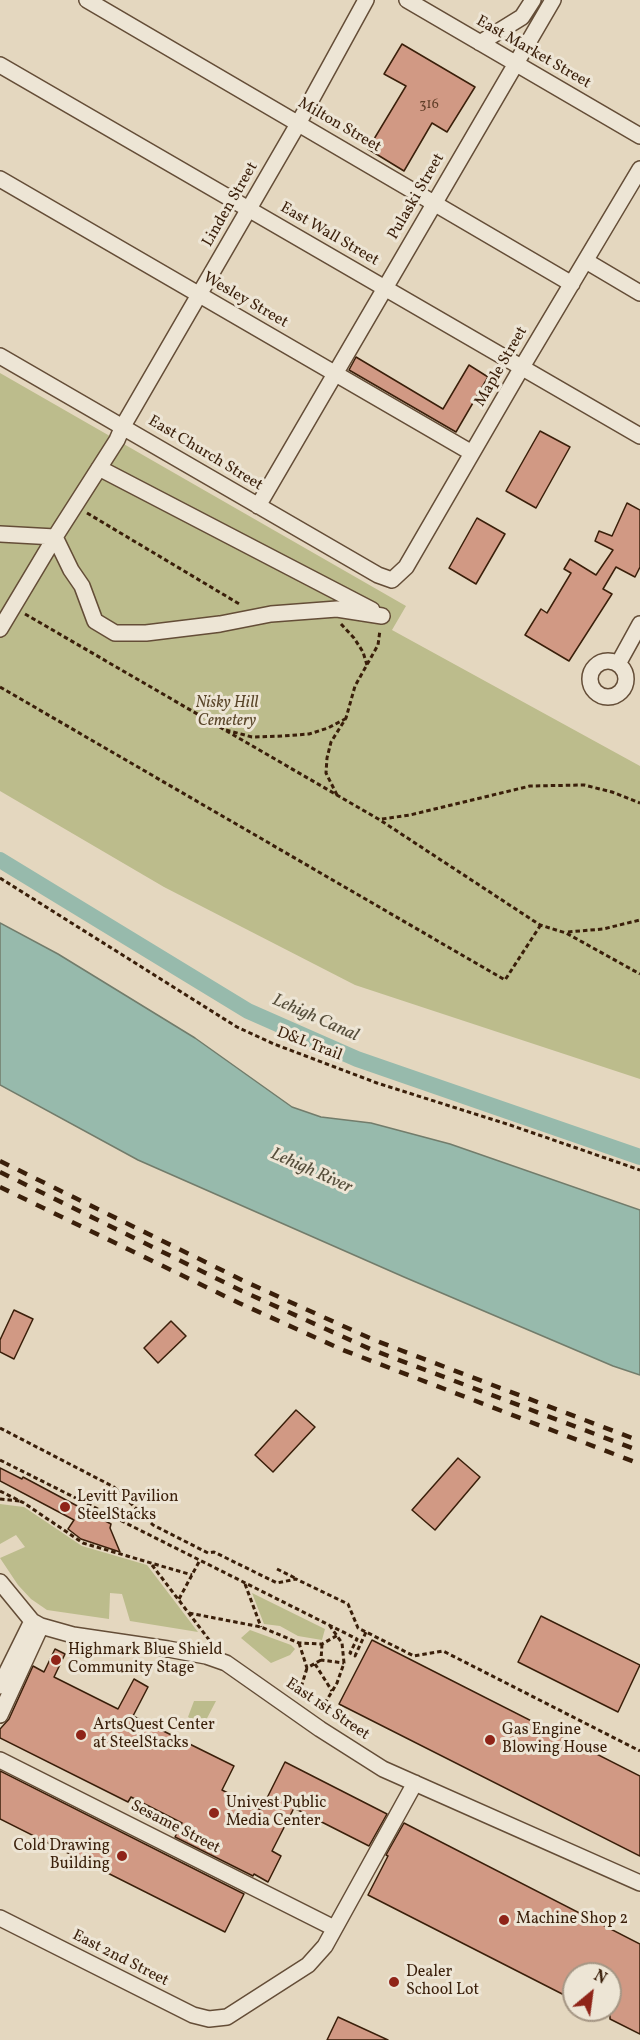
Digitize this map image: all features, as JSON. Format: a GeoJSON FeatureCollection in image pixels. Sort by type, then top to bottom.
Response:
{"type":"FeatureCollection","features":[{"type":"Feature","properties":{"kind":"street","name":"Milton Street"},"geometry":{"type":"LineString","coordinates":[[87,0],[572,284]]}},
{"type":"Feature","properties":{"kind":"street","name":"Linden Street"},"geometry":{"type":"LineString","coordinates":[[0,629],[99,468],[298,124],[366,0]]}},
{"type":"Feature","properties":{"kind":"street","name":"East Market Street"},"geometry":{"type":"LineString","coordinates":[[407,0],[640,136]]}},
{"type":"Feature","properties":{"kind":"street"},"geometry":{"type":"LineString","coordinates":[[480,43],[522,17],[533,0]]}},
{"type":"Feature","properties":{"kind":"street","name":"Pulaski Street"},"geometry":{"type":"LineString","coordinates":[[258,506],[553,0]]}},
{"type":"Feature","properties":{"kind":"street","name":"East Wall Street"},"geometry":{"type":"LineString","coordinates":[[0,65],[640,436]]}},
{"type":"Feature","properties":{"kind":"street","name":"Maple Street"},"geometry":{"type":"LineString","coordinates":[[392,580],[406,567],[640,169]]}},
{"type":"Feature","properties":{"kind":"street","name":"Wesley Street"},"geometry":{"type":"LineString","coordinates":[[0,179],[472,453]]}},
{"type":"Feature","properties":{"kind":"street"},"geometry":{"type":"LineString","coordinates":[[586,261],[640,292]]}},
{"type":"Feature","properties":{"kind":"street","name":"East Church Street"},"geometry":{"type":"LineString","coordinates":[[0,356],[378,575],[392,580]]}},
{"type":"Feature","properties":{"kind":"street"},"geometry":{"type":"LineString","coordinates":[[99,468],[382,616]]}},
{"type":"Feature","properties":{"kind":"street"},"geometry":{"type":"LineString","coordinates":[[0,534],[55,537],[71,570],[82,586],[95,621],[115,633],[146,633],[219,624],[260,616],[337,609],[382,616]]}},
{"type":"Feature","properties":{"kind":"street"},"geometry":{"type":"LineString","coordinates":[[618,664],[640,624]]}},
{"type":"Feature","properties":{"kind":"street"},"geometry":{"type":"LineString","coordinates":[[0,1582],[37,1623]]}},
{"type":"Feature","properties":{"kind":"street"},"geometry":{"type":"LineString","coordinates":[[0,1686],[37,1623]]}},
{"type":"Feature","properties":{"kind":"street"},"geometry":{"type":"LineString","coordinates":[[0,1715],[37,1623]]}},
{"type":"Feature","properties":{"kind":"street","name":"East 1st Street"},"geometry":{"type":"LineString","coordinates":[[37,1623],[73,1635],[206,1656],[226,1663],[320,1729],[383,1769],[640,1882]]}},
{"type":"Feature","properties":{"kind":"street","name":"Sesame Street"},"geometry":{"type":"LineString","coordinates":[[0,1760],[334,1928]]}},
{"type":"Feature","properties":{"kind":"street"},"geometry":{"type":"LineString","coordinates":[[334,1928],[415,1783]]}},
{"type":"Feature","properties":{"kind":"street","name":"East 2nd Street"},"geometry":{"type":"LineString","coordinates":[[0,1918],[193,2015],[209,2019],[227,2017],[308,1965],[324,1946],[334,1928]]}},
{"type":"Feature","properties":{"kind":"path"},"geometry":{"type":"LineString","coordinates":[[76,506],[260,616]]}},
{"type":"Feature","properties":{"kind":"path"},"geometry":{"type":"LineString","coordinates":[[13,607],[380,820],[540,925],[566,933],[640,974]]}},
{"type":"Feature","properties":{"kind":"path"},"geometry":{"type":"LineString","coordinates":[[323,610],[354,638],[363,652],[367,665]]}},
{"type":"Feature","properties":{"kind":"path"},"geometry":{"type":"LineString","coordinates":[[337,795],[326,773],[327,758],[332,742],[346,718],[355,686],[378,645],[382,616]]}},
{"type":"Feature","properties":{"kind":"path"},"geometry":{"type":"LineString","coordinates":[[0,687],[505,980],[540,925]]}},
{"type":"Feature","properties":{"kind":"path"},"geometry":{"type":"LineString","coordinates":[[222,729],[252,737],[309,734],[328,728],[346,718]]}},
{"type":"Feature","properties":{"kind":"path"},"geometry":{"type":"LineString","coordinates":[[380,820],[530,786],[584,785],[612,792],[640,803]]}},
{"type":"Feature","properties":{"kind":"path","name":"D&L Trail"},"geometry":{"type":"LineString","coordinates":[[0,878],[237,1027],[274,1044],[377,1083],[510,1125],[640,1170]]}},
{"type":"Feature","properties":{"kind":"path"},"geometry":{"type":"LineString","coordinates":[[566,933],[603,929],[640,920]]}},
{"type":"Feature","properties":{"kind":"path"},"geometry":{"type":"LineString","coordinates":[[0,1428],[143,1501]]}},
{"type":"Feature","properties":{"kind":"path"},"geometry":{"type":"LineString","coordinates":[[0,1460],[357,1639],[350,1653],[354,1656],[366,1633]]}},
{"type":"Feature","properties":{"kind":"path"},"geometry":{"type":"LineString","coordinates":[[114,1487],[153,1525],[199,1549],[208,1553],[214,1552],[277,1583],[296,1579]]}},
{"type":"Feature","properties":{"kind":"path"},"geometry":{"type":"LineString","coordinates":[[0,1491],[21,1502],[83,1543],[192,1575]]}},
{"type":"Feature","properties":{"kind":"path"},"geometry":{"type":"LineString","coordinates":[[0,1499],[21,1502]]}},
{"type":"Feature","properties":{"kind":"path"},"geometry":{"type":"LineString","coordinates":[[179,1599],[200,1560]]}},
{"type":"Feature","properties":{"kind":"path"},"geometry":{"type":"LineString","coordinates":[[151,1563],[226,1663]]}},
{"type":"Feature","properties":{"kind":"path"},"geometry":{"type":"LineString","coordinates":[[277,1569],[348,1604],[358,1628],[366,1633],[414,1656],[443,1651],[640,1751]]}},
{"type":"Feature","properties":{"kind":"path"},"geometry":{"type":"LineString","coordinates":[[244,1582],[261,1627]]}},
{"type":"Feature","properties":{"kind":"path"},"geometry":{"type":"LineString","coordinates":[[189,1613],[261,1627],[299,1643],[322,1644],[338,1635]]}},
{"type":"Feature","properties":{"kind":"path"},"geometry":{"type":"LineString","coordinates":[[321,1710],[344,1663],[345,1653],[338,1635],[329,1624]]}},
{"type":"Feature","properties":{"kind":"path"},"geometry":{"type":"LineString","coordinates":[[299,1643],[308,1668],[299,1694]]}},
{"type":"Feature","properties":{"kind":"path"},"geometry":{"type":"LineString","coordinates":[[321,1660],[322,1644]]}},
{"type":"Feature","properties":{"kind":"path"},"geometry":{"type":"LineString","coordinates":[[308,1668],[321,1660],[344,1663]]}},
{"type":"Feature","properties":{"kind":"path"},"geometry":{"type":"LineString","coordinates":[[315,1664],[332,1691]]}},
{"type":"Feature","properties":{"kind":"green space","name":"Nisky Hill Cemetery"},"geometry":{"type":"Polygon","coordinates":[[[0,373],[406,606],[392,630],[640,766],[640,1079],[355,985],[164,887],[0,791],[0,373]]]}},
{"type":"Feature","properties":{"kind":"green space"},"geometry":{"type":"Polygon","coordinates":[[[0,1504],[24,1507],[82,1546],[147,1565],[198,1632],[130,1621],[122,1594],[110,1593],[109,1619],[47,1610],[31,1599],[18,1585],[0,1558],[25,1547],[16,1535],[0,1544],[0,1504]]]}},
{"type":"Feature","properties":{"kind":"green space"},"geometry":{"type":"Polygon","coordinates":[[[252,1593],[325,1629],[322,1640],[298,1636],[280,1626],[264,1624],[252,1593]]]}},
{"type":"Feature","properties":{"kind":"green space"},"geometry":{"type":"Polygon","coordinates":[[[250,1630],[291,1645],[295,1649],[290,1655],[271,1663],[241,1638],[250,1630]]]}},
{"type":"Feature","properties":{"kind":"green space"},"geometry":{"type":"Polygon","coordinates":[[[194,1701],[216,1701],[203,1726],[188,1717],[194,1701]]]}},
{"type":"Feature","properties":{"kind":"water","name":"Lehigh River"},"geometry":{"type":"Polygon","coordinates":[[[0,923],[58,954],[195,1038],[292,1107],[321,1117],[371,1123],[450,1144],[640,1210],[640,1375],[613,1366],[404,1277],[138,1160],[0,1085],[0,923]]]}},
{"type":"Feature","properties":{"kind":"building"},"geometry":{"type":"Polygon","coordinates":[[[402,44],[475,87],[447,132],[432,123],[404,171],[368,149],[406,86],[384,74],[402,44]]]}},
{"type":"Feature","properties":{"kind":"building"},"geometry":{"type":"Polygon","coordinates":[[[356,357],[443,409],[469,365],[488,377],[456,432],[349,370],[356,357]]]}},
{"type":"Feature","properties":{"kind":"building"},"geometry":{"type":"Polygon","coordinates":[[[540,431],[570,447],[536,508],[506,491],[540,431]]]}},
{"type":"Feature","properties":{"kind":"building"},"geometry":{"type":"Polygon","coordinates":[[[627,503],[640,510],[640,567],[635,577],[616,567],[603,589],[612,594],[569,661],[525,635],[541,609],[547,613],[571,573],[564,569],[570,559],[596,575],[613,550],[595,541],[599,531],[612,536],[627,503]]]}},
{"type":"Feature","properties":{"kind":"building"},"geometry":{"type":"Polygon","coordinates":[[[477,518],[505,534],[476,584],[449,568],[477,518]]]}},
{"type":"Feature","properties":{"kind":"building"},"geometry":{"type":"Polygon","coordinates":[[[14,1310],[33,1319],[14,1359],[0,1352],[0,1340],[14,1310]]]}},
{"type":"Feature","properties":{"kind":"building"},"geometry":{"type":"Polygon","coordinates":[[[171,1321],[186,1336],[158,1363],[144,1348],[171,1321]]]}},
{"type":"Feature","properties":{"kind":"building"},"geometry":{"type":"Polygon","coordinates":[[[296,1410],[315,1427],[273,1472],[255,1455],[296,1410]]]}},
{"type":"Feature","properties":{"kind":"building"},"geometry":{"type":"Polygon","coordinates":[[[458,1458],[480,1477],[435,1530],[412,1510],[458,1458]]]}},
{"type":"Feature","properties":{"kind":"building","name":"Levitt Pavilion SteelStacks"},"geometry":{"type":"Polygon","coordinates":[[[0,1468],[22,1479],[23,1477],[111,1524],[110,1528],[120,1552],[81,1539],[68,1529],[74,1520],[0,1481],[0,1468]]]}},
{"type":"Feature","properties":{"kind":"building"},"geometry":{"type":"Polygon","coordinates":[[[541,1616],[640,1665],[618,1712],[518,1662],[541,1616]]]}},
{"type":"Feature","properties":{"kind":"building","name":"Gas Engine Blowing House"},"geometry":{"type":"Polygon","coordinates":[[[372,1640],[640,1776],[640,1856],[339,1704],[372,1640]]]}},
{"type":"Feature","properties":{"kind":"building"},"geometry":{"type":"Polygon","coordinates":[[[55,1649],[65,1654],[54,1677],[118,1709],[134,1679],[148,1687],[133,1716],[234,1766],[222,1790],[261,1810],[285,1762],[387,1814],[369,1846],[294,1808],[272,1851],[281,1856],[268,1882],[254,1874],[253,1876],[175,1837],[182,1823],[131,1797],[128,1802],[0,1738],[0,1729],[9,1719],[33,1666],[44,1672],[55,1649]]]}},
{"type":"Feature","properties":{"kind":"building","name":"Cold Drawing Building"},"geometry":{"type":"Polygon","coordinates":[[[0,1771],[244,1894],[225,1932],[0,1819],[0,1771]]]}},
{"type":"Feature","properties":{"kind":"building","name":"Machine Shop 2"},"geometry":{"type":"Polygon","coordinates":[[[404,1823],[640,1944],[640,2034],[616,2022],[622,2022],[622,1962],[562,1962],[562,1994],[368,1895],[388,1856],[386,1855],[404,1823]]]}},
{"type":"Feature","properties":{"kind":"building"},"geometry":{"type":"Polygon","coordinates":[[[338,2017],[388,2040],[327,2040],[338,2017]]]}},
{"type":"Feature","properties":{"kind":"waterway","name":"Lehigh Canal"},"geometry":{"type":"LineString","coordinates":[[0,860],[248,1011],[357,1059],[640,1157]]}},
{"type":"Feature","properties":{"kind":"railway"},"geometry":{"type":"LineString","coordinates":[[0,1161],[246,1282],[374,1340],[640,1441]]}},
{"type":"Feature","properties":{"kind":"railway"},"geometry":{"type":"LineString","coordinates":[[0,1172],[242,1291],[370,1349],[640,1451]]}},
{"type":"Feature","properties":{"kind":"railway"},"geometry":{"type":"LineString","coordinates":[[0,1187],[239,1303],[343,1350],[640,1464]]}},
{"type":"Feature","properties":{"kind":"place","name":"Levitt Pavilion SteelStacks"},"geometry":{"type":"Point","coordinates":[65,1507]}},
{"type":"Feature","properties":{"kind":"place","name":"Highmark Blue Shield Community Stage"},"geometry":{"type":"Point","coordinates":[56,1660]}},
{"type":"Feature","properties":{"kind":"place","name":"ArtsQuest Center at SteelStacks"},"geometry":{"type":"Point","coordinates":[81,1735]}},
{"type":"Feature","properties":{"kind":"place","name":"Gas Engine Blowing House"},"geometry":{"type":"Point","coordinates":[490,1740]}},
{"type":"Feature","properties":{"kind":"place","name":"Univest Public Media Center"},"geometry":{"type":"Point","coordinates":[214,1813]}},
{"type":"Feature","properties":{"kind":"place","name":"Cold Drawing Building"},"geometry":{"type":"Point","coordinates":[122,1856]}},
{"type":"Feature","properties":{"kind":"place","name":"Machine Shop 2"},"geometry":{"type":"Point","coordinates":[504,1920]}},
{"type":"Feature","properties":{"kind":"place","name":"Dealer School Lot"},"geometry":{"type":"Point","coordinates":[394,1982]}}]}
